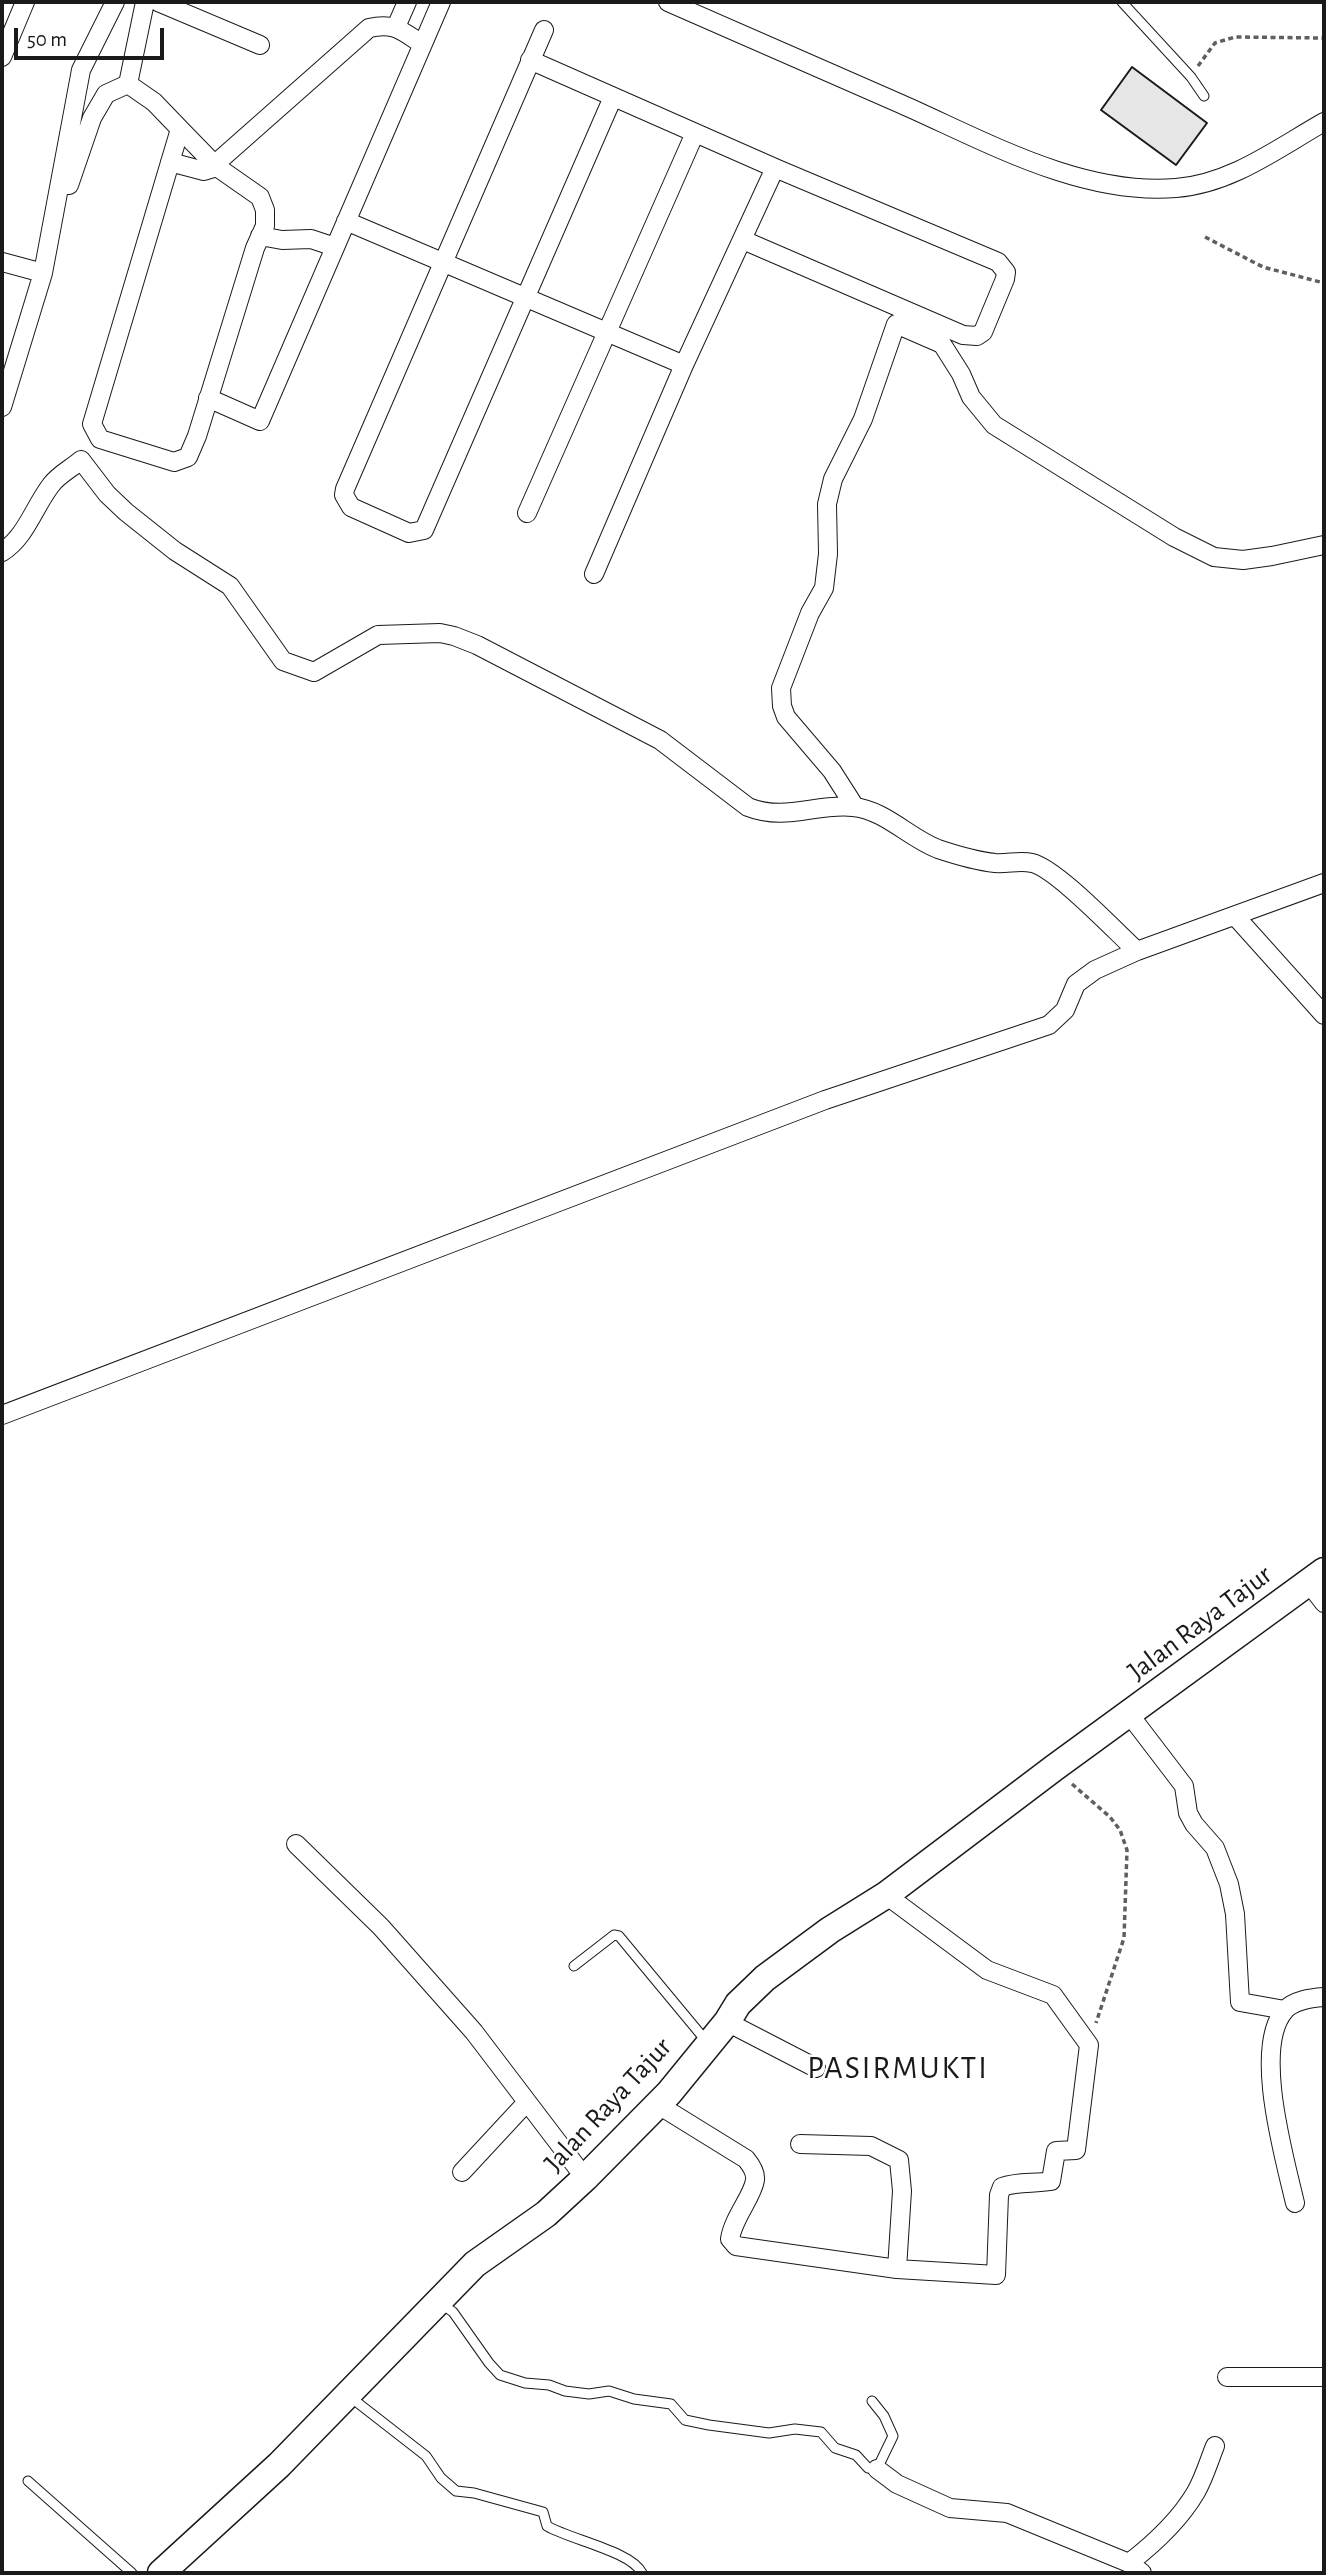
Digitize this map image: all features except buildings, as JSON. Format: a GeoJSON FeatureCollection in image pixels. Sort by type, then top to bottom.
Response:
{"type":"FeatureCollection","features":[{"type":"Feature","properties":{"kind":"main road","name":"Jalan Raya Tajur"},"geometry":{"type":"LineString","coordinates":[[161,2573],[279,2465],[475,2264],[546,2214],[585,2178],[657,2104],[727,2022],[738,2004],[765,1978],[830,1930],[886,1895],[1316,1576]]}},
{"type":"Feature","properties":{"kind":"street"},"geometry":{"type":"LineString","coordinates":[[2,57],[25,2]]}},
{"type":"Feature","properties":{"kind":"street"},"geometry":{"type":"LineString","coordinates":[[2,407],[43,273],[80,70],[116,2]]}},
{"type":"Feature","properties":{"kind":"street"},"geometry":{"type":"LineString","coordinates":[[125,2],[143,8],[128,84]]}},
{"type":"Feature","properties":{"kind":"street"},"geometry":{"type":"LineString","coordinates":[[158,2],[260,45]]}},
{"type":"Feature","properties":{"kind":"street"},"geometry":{"type":"LineString","coordinates":[[396,27],[407,2]]}},
{"type":"Feature","properties":{"kind":"street"},"geometry":{"type":"LineString","coordinates":[[208,398],[260,421],[441,2]]}},
{"type":"Feature","properties":{"kind":"street"},"geometry":{"type":"LineString","coordinates":[[668,2],[1014,154],[1074,177],[1101,184],[1174,189],[1193,186],[1233,174],[1324,122]]}},
{"type":"Feature","properties":{"kind":"street"},"geometry":{"type":"LineString","coordinates":[[170,162],[204,171],[216,166],[369,28],[384,25],[396,27],[422,44]]}},
{"type":"Feature","properties":{"kind":"street"},"geometry":{"type":"LineString","coordinates":[[544,30],[441,263],[344,495],[351,507],[409,533],[424,530],[613,97]]}},
{"type":"Feature","properties":{"kind":"street"},"geometry":{"type":"LineString","coordinates":[[530,60],[775,168],[999,262],[1006,272],[984,332],[977,336],[963,335],[743,240]]}},
{"type":"Feature","properties":{"kind":"street"},"geometry":{"type":"LineString","coordinates":[[51,236],[92,118],[106,94],[128,84]]}},
{"type":"Feature","properties":{"kind":"street"},"geometry":{"type":"LineString","coordinates":[[128,84],[154,102],[216,166],[260,197],[265,210],[265,226],[188,457],[174,462],[100,439],[92,424],[180,129]]}},
{"type":"Feature","properties":{"kind":"street"},"geometry":{"type":"LineString","coordinates":[[527,513],[695,133]]}},
{"type":"Feature","properties":{"kind":"street"},"geometry":{"type":"LineString","coordinates":[[594,575],[684,365],[775,168]]}},
{"type":"Feature","properties":{"kind":"street"},"geometry":{"type":"LineString","coordinates":[[346,221],[684,365]]}},
{"type":"Feature","properties":{"kind":"street"},"geometry":{"type":"LineString","coordinates":[[260,236],[282,240],[311,239],[335,247]]}},
{"type":"Feature","properties":{"kind":"street"},"geometry":{"type":"LineString","coordinates":[[2,262],[43,273]]}},
{"type":"Feature","properties":{"kind":"street"},"geometry":{"type":"LineString","coordinates":[[855,807],[832,771],[786,718],[781,688],[810,613],[824,588],[828,554],[827,504],[834,479],[863,419],[897,324],[942,344],[961,374],[971,397],[994,425],[1174,537],[1214,557],[1243,560],[1324,545]]}},
{"type":"Feature","properties":{"kind":"street"},"geometry":{"type":"LineString","coordinates":[[2,552],[11,546],[30,521],[52,483],[81,460],[107,494],[126,512],[175,551],[230,586],[283,661],[314,672],[377,635],[411,632],[454,636],[477,645],[660,740],[748,807],[764,813],[793,813],[837,806],[855,807],[875,813],[939,849],[990,862],[1035,863],[1050,872],[1103,917],[1137,951]]}},
{"type":"Feature","properties":{"kind":"street"},"geometry":{"type":"LineString","coordinates":[[2,1415],[825,1100],[1049,1025],[1065,1010],[1076,984],[1086,975],[1137,951],[1324,883]]}},
{"type":"Feature","properties":{"kind":"street"},"geometry":{"type":"LineString","coordinates":[[1236,917],[1324,1015]]}},
{"type":"Feature","properties":{"kind":"street","name":"Jalan Raya Tajur"},"geometry":{"type":"LineString","coordinates":[[1316,1576],[1324,1603]]}},
{"type":"Feature","properties":{"kind":"street","name":"Jalan Raya Tajur"},"geometry":{"type":"LineString","coordinates":[[1129,1714],[1184,1786],[1188,1813],[1215,1848],[1220,1860],[1229,1884],[1235,1914],[1240,2002],[1285,2010]]}},
{"type":"Feature","properties":{"kind":"street"},"geometry":{"type":"LineString","coordinates":[[296,1844],[381,1927],[474,2032],[585,2178]]}},
{"type":"Feature","properties":{"kind":"street"},"geometry":{"type":"LineString","coordinates":[[657,2104],[747,2159],[752,2167],[755,2180],[732,2228],[730,2239],[736,2246],[897,2269],[996,2275],[999,2195],[1002,2187],[1012,2183],[1037,2184],[1051,2181],[1056,2151],[1076,2150],[1089,2045],[1054,1995],[987,1970],[886,1895]]}},
{"type":"Feature","properties":{"kind":"street"},"geometry":{"type":"LineString","coordinates":[[1295,2203],[1273,2105],[1271,2077],[1276,2024],[1285,2010],[1295,2002],[1324,1997]]}},
{"type":"Feature","properties":{"kind":"street"},"geometry":{"type":"LineString","coordinates":[[727,2022],[816,2068]]}},
{"type":"Feature","properties":{"kind":"street"},"geometry":{"type":"LineString","coordinates":[[462,2172],[527,2102]]}},
{"type":"Feature","properties":{"kind":"street"},"geometry":{"type":"LineString","coordinates":[[800,2144],[871,2146],[899,2160],[902,2190],[897,2269]]}},
{"type":"Feature","properties":{"kind":"street"},"geometry":{"type":"LineString","coordinates":[[1227,2377],[1324,2378]]}},
{"type":"Feature","properties":{"kind":"street"},"geometry":{"type":"LineString","coordinates":[[877,2469],[897,2484],[950,2508],[1007,2513],[1135,2568],[1150,2547],[1175,2523],[1198,2490],[1215,2446]]}},
{"type":"Feature","properties":{"kind":"lane"},"geometry":{"type":"LineString","coordinates":[[1122,2],[1191,77],[1204,96]]}},
{"type":"Feature","properties":{"kind":"lane"},"geometry":{"type":"LineString","coordinates":[[575,1966],[614,1935],[620,1936],[708,2043]]}},
{"type":"Feature","properties":{"kind":"lane"},"geometry":{"type":"LineString","coordinates":[[439,2302],[453,2312],[500,2375],[525,2383],[549,2385],[565,2390],[589,2394],[609,2391],[634,2399],[671,2404],[685,2420],[709,2425],[769,2433],[795,2428],[821,2432],[835,2448],[856,2455],[867,2468],[877,2469],[893,2436],[884,2416],[872,2401]]}},
{"type":"Feature","properties":{"kind":"lane"},"geometry":{"type":"LineString","coordinates":[[348,2395],[426,2456],[441,2478],[456,2491],[474,2493],[543,2512],[547,2526],[561,2535],[632,2560],[642,2573]]}},
{"type":"Feature","properties":{"kind":"lane"},"geometry":{"type":"LineString","coordinates":[[28,2481],[132,2573]]}},
{"type":"Feature","properties":{"kind":"path"},"geometry":{"type":"LineString","coordinates":[[1191,77],[1215,43],[1235,37],[1324,38]]}},
{"type":"Feature","properties":{"kind":"path"},"geometry":{"type":"LineString","coordinates":[[1205,237],[1263,267],[1324,283]]}},
{"type":"Feature","properties":{"kind":"path"},"geometry":{"type":"LineString","coordinates":[[1054,1768],[1110,1817],[1120,1830],[1127,1850],[1124,1938],[1089,2045]]}},
{"type":"Feature","properties":{"kind":"district","name":"PASIRMUKTI"},"geometry":{"type":"Point","coordinates":[898,2068]}}]}
